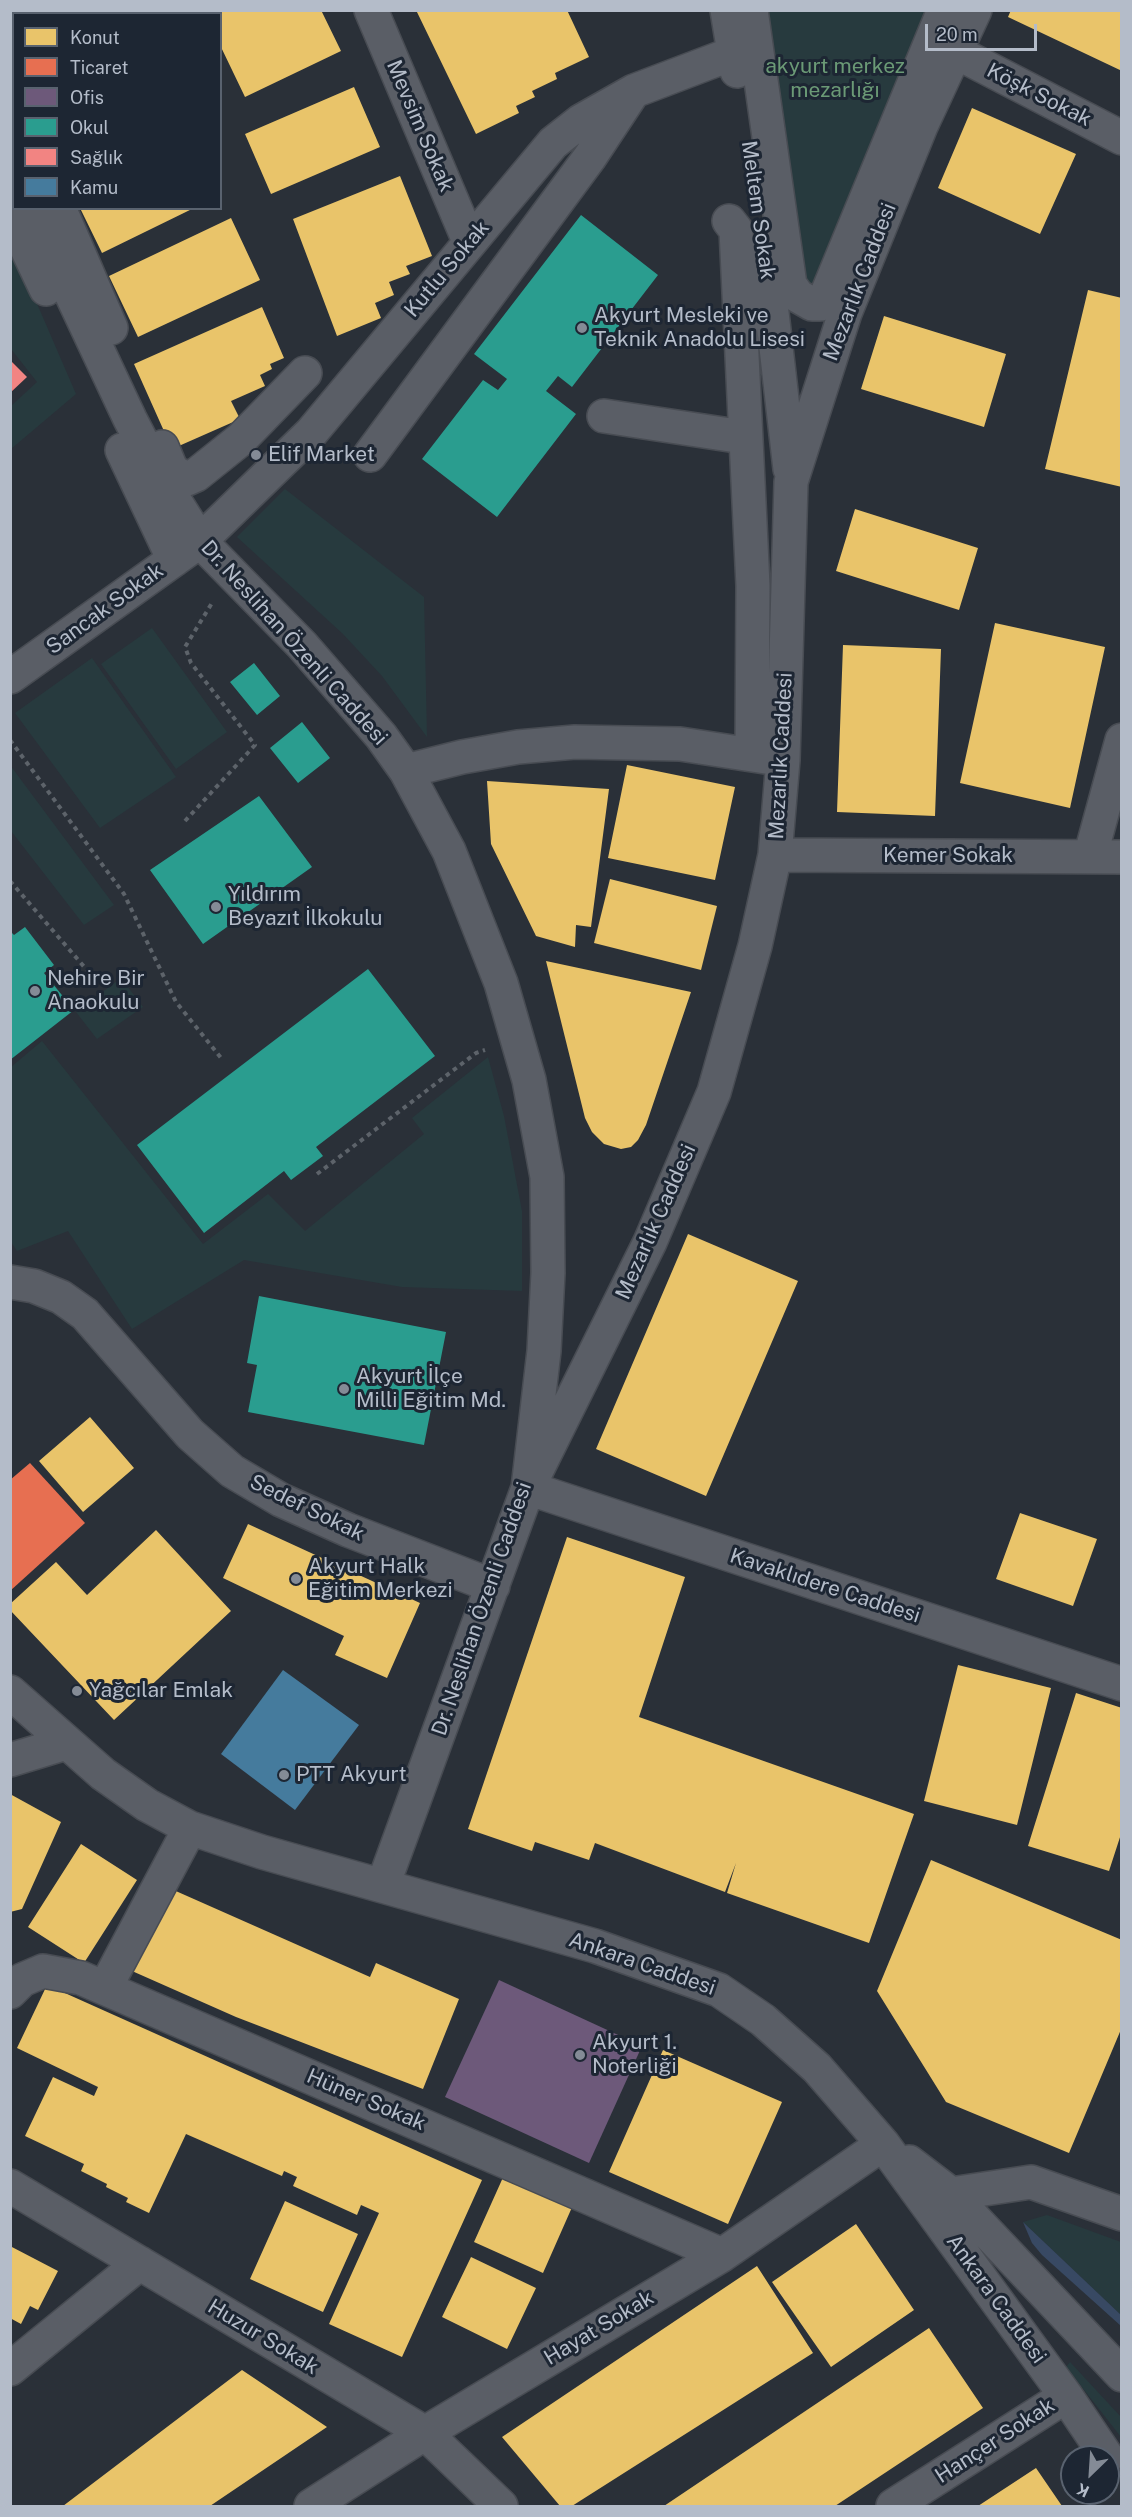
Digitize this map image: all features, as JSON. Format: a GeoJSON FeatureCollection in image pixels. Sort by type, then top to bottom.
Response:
{"type":"FeatureCollection","features":[{"type":"Feature","properties":{"kind":"street","name":"Mevsim Sokak"},"geometry":{"type":"LineString","coordinates":[[371,10],[470,241]]}},
{"type":"Feature","properties":{"kind":"street","name":"Meltem Sokak"},"geometry":{"type":"LineString","coordinates":[[727,10],[761,222],[791,482]]}},
{"type":"Feature","properties":{"kind":"street"},"geometry":{"type":"LineString","coordinates":[[751,10],[790,285],[798,296],[812,304],[824,301],[944,10]]}},
{"type":"Feature","properties":{"kind":"street","name":"Mezarlık Caddesi"},"geometry":{"type":"LineString","coordinates":[[528,1488],[650,1242],[714,1092],[755,946],[775,855],[783,760],[791,482],[845,313],[921,126],[975,10]]}},
{"type":"Feature","properties":{"kind":"street","name":"Köşk Sokak"},"geometry":{"type":"LineString","coordinates":[[956,52],[1122,138]]}},
{"type":"Feature","properties":{"kind":"street","name":"Kutlu Sokak"},"geometry":{"type":"LineString","coordinates":[[200,541],[312,433],[553,142],[581,120],[634,91],[734,53]]}},
{"type":"Feature","properties":{"kind":"street"},"geometry":{"type":"LineString","coordinates":[[370,455],[590,157],[634,91]]}},
{"type":"Feature","properties":{"kind":"street","name":"Dr. Neslihan Özenli Caddesi"},"geometry":{"type":"LineString","coordinates":[[37,210],[68,286],[130,419],[161,479],[200,541],[302,645],[381,736],[406,771],[449,851],[501,983],[529,1080],[547,1177],[548,1273],[544,1351],[528,1488],[383,1885]]}},
{"type":"Feature","properties":{"kind":"street"},"geometry":{"type":"LineString","coordinates":[[61,210],[172,471],[179,477],[187,479],[211,465],[305,373]]}},
{"type":"Feature","properties":{"kind":"street"},"geometry":{"type":"LineString","coordinates":[[10,213],[174,560]]}},
{"type":"Feature","properties":{"kind":"street"},"geometry":{"type":"LineString","coordinates":[[729,221],[736,230],[753,586],[752,753]]}},
{"type":"Feature","properties":{"kind":"street"},"geometry":{"type":"LineString","coordinates":[[604,416],[730,435]]}},
{"type":"Feature","properties":{"kind":"street","name":"Sancak Sokak"},"geometry":{"type":"LineString","coordinates":[[10,676],[200,541]]}},
{"type":"Feature","properties":{"kind":"street"},"geometry":{"type":"LineString","coordinates":[[1106,857],[1122,740]]}},
{"type":"Feature","properties":{"kind":"street"},"geometry":{"type":"LineString","coordinates":[[406,771],[507,749],[575,742],[680,744],[752,753],[783,760]]}},
{"type":"Feature","properties":{"kind":"street","name":"Kemer Sokak"},"geometry":{"type":"LineString","coordinates":[[775,855],[1106,857]]}},
{"type":"Feature","properties":{"kind":"street","name":"Sedef Sokak"},"geometry":{"type":"LineString","coordinates":[[10,1282],[34,1286],[61,1297],[85,1314],[190,1434],[232,1470],[281,1500],[348,1530],[493,1586]]}},
{"type":"Feature","properties":{"kind":"street","name":"Kavaklıdere Caddesi"},"geometry":{"type":"LineString","coordinates":[[528,1488],[1122,1684]]}},
{"type":"Feature","properties":{"kind":"street","name":"Ankara Caddesi"},"geometry":{"type":"LineString","coordinates":[[10,1692],[103,1774],[147,1805],[190,1828],[262,1852],[595,1946],[719,1990],[763,2020],[817,2068],[883,2144],[1099,2445]]}},
{"type":"Feature","properties":{"kind":"street"},"geometry":{"type":"LineString","coordinates":[[10,1760],[66,1743]]}},
{"type":"Feature","properties":{"kind":"street"},"geometry":{"type":"LineString","coordinates":[[105,1988],[190,1828]]}},
{"type":"Feature","properties":{"kind":"street","name":"Hüner Sokak"},"geometry":{"type":"LineString","coordinates":[[10,1992],[22,1980],[43,1971],[81,1978],[722,2255]]}},
{"type":"Feature","properties":{"kind":"street","name":"Ankara Caddesi"},"geometry":{"type":"LineString","coordinates":[[883,2144],[951,2194],[1119,2372]]}},
{"type":"Feature","properties":{"kind":"street","name":"Hayat Sokak"},"geometry":{"type":"LineString","coordinates":[[311,2506],[425,2433],[722,2255],[883,2144]]}},
{"type":"Feature","properties":{"kind":"street"},"geometry":{"type":"LineString","coordinates":[[951,2194],[1032,2181],[1122,2214]]}},
{"type":"Feature","properties":{"kind":"street","name":"Huzur Sokak"},"geometry":{"type":"LineString","coordinates":[[10,2186],[425,2433],[501,2506]]}},
{"type":"Feature","properties":{"kind":"street"},"geometry":{"type":"LineString","coordinates":[[10,2369],[140,2263]]}},
{"type":"Feature","properties":{"kind":"street","name":"Hançer Sokak"},"geometry":{"type":"LineString","coordinates":[[893,2506],[1066,2396]]}},
{"type":"Feature","properties":{"kind":"path"},"geometry":{"type":"LineString","coordinates":[[185,821],[255,746],[191,663],[185,647],[230,574]]}},
{"type":"Feature","properties":{"kind":"path"},"geometry":{"type":"LineString","coordinates":[[10,740],[124,894],[176,1002],[221,1058]]}},
{"type":"Feature","properties":{"kind":"path"},"geometry":{"type":"LineString","coordinates":[[10,881],[93,977]]}},
{"type":"Feature","properties":{"kind":"path"},"geometry":{"type":"LineString","coordinates":[[317,1174],[476,1053]]}},
{"type":"Feature","properties":{"kind":"green space","name":"akyurt merkez mezarlığı"},"geometry":{"type":"Polygon","coordinates":[[[758,11],[938,11],[819,296],[795,285],[758,11]]]}},
{"type":"Feature","properties":{"kind":"green space"},"geometry":{"type":"Polygon","coordinates":[[[10,241],[76,394],[11,449],[11,406],[37,382],[11,349],[10,241]]]}},
{"type":"Feature","properties":{"kind":"green space"},"geometry":{"type":"Polygon","coordinates":[[[285,489],[424,597],[427,737],[382,676],[343,634],[237,537],[285,489]]]}},
{"type":"Feature","properties":{"kind":"green space"},"geometry":{"type":"Polygon","coordinates":[[[152,628],[227,732],[176,769],[101,664],[152,628]]]}},
{"type":"Feature","properties":{"kind":"green space"},"geometry":{"type":"Polygon","coordinates":[[[92,658],[176,777],[100,828],[15,713],[92,658]]]}},
{"type":"Feature","properties":{"kind":"green space"},"geometry":{"type":"Polygon","coordinates":[[[10,765],[114,905],[84,925],[11,831],[10,765]]]}},
{"type":"Feature","properties":{"kind":"green space"},"geometry":{"type":"Polygon","coordinates":[[[121,978],[143,1007],[97,1039],[76,1012],[121,978]]]}},
{"type":"Feature","properties":{"kind":"green space"},"geometry":{"type":"Polygon","coordinates":[[[42,1041],[203,1244],[268,1194],[305,1231],[424,1134],[412,1118],[488,1057],[504,1116],[522,1211],[522,1291],[402,1287],[244,1260],[132,1329],[68,1231],[17,1251],[11,1242],[11,1067],[42,1041]]]}},
{"type":"Feature","properties":{"kind":"green space"},"geometry":{"type":"Polygon","coordinates":[[[1047,2215],[1121,2242],[1121,2315],[1023,2222],[1047,2215]]]}},
{"type":"Feature","properties":{"kind":"green space"},"geometry":{"type":"Polygon","coordinates":[[[1070,2362],[1121,2417],[1121,2437],[1066,2367],[1070,2362]]]}},
{"type":"Feature","properties":{"kind":"water"},"geometry":{"type":"Polygon","coordinates":[[[1023,2222],[1121,2315],[1121,2326],[1042,2255],[1032,2243],[1023,2222]]]}},
{"type":"Feature","properties":{"kind":"building: Konut"},"geometry":{"type":"Polygon","coordinates":[[[21,10],[146,10],[146,12],[22,12],[21,10]]]}},
{"type":"Feature","properties":{"kind":"building: Konut"},"geometry":{"type":"Polygon","coordinates":[[[204,10],[321,10],[341,51],[245,97],[222,49],[222,12],[204,12],[204,10]]]}},
{"type":"Feature","properties":{"kind":"building: Konut"},"geometry":{"type":"Polygon","coordinates":[[[416,10],[567,10],[589,57],[555,73],[557,79],[532,91],[535,97],[516,106],[519,113],[476,134],[416,10]]]}},
{"type":"Feature","properties":{"kind":"building: Konut"},"geometry":{"type":"Polygon","coordinates":[[[1011,10],[1122,10],[1122,71],[1008,17],[1011,10]]]}},
{"type":"Feature","properties":{"kind":"building: Konut"},"geometry":{"type":"Polygon","coordinates":[[[354,87],[380,147],[271,194],[245,134],[354,87]]]}},
{"type":"Feature","properties":{"kind":"building: Konut"},"geometry":{"type":"Polygon","coordinates":[[[972,108],[1076,154],[1040,234],[938,188],[972,108]]]}},
{"type":"Feature","properties":{"kind":"building: Konut"},"geometry":{"type":"Polygon","coordinates":[[[400,176],[432,256],[406,266],[410,274],[389,282],[394,295],[375,303],[381,318],[337,336],[293,219],[400,176]]]}},
{"type":"Feature","properties":{"kind":"building: Konut"},"geometry":{"type":"Polygon","coordinates":[[[81,210],[190,210],[102,253],[81,210]]]}},
{"type":"Feature","properties":{"kind":"building: Konut"},"geometry":{"type":"Polygon","coordinates":[[[231,218],[260,280],[138,337],[109,276],[231,218]]]}},
{"type":"Feature","properties":{"kind":"building: Konut"},"geometry":{"type":"Polygon","coordinates":[[[1088,290],[1122,298],[1122,487],[1045,469],[1088,290]]]}},
{"type":"Feature","properties":{"kind":"building: Konut"},"geometry":{"type":"Polygon","coordinates":[[[262,307],[284,358],[270,364],[272,369],[260,375],[265,386],[231,401],[240,419],[172,449],[134,364],[262,307]]]}},
{"type":"Feature","properties":{"kind":"building: Konut"},"geometry":{"type":"Polygon","coordinates":[[[884,316],[1006,354],[984,427],[861,389],[884,316]]]}},
{"type":"Feature","properties":{"kind":"building: Konut"},"geometry":{"type":"Polygon","coordinates":[[[855,509],[978,548],[959,610],[836,571],[855,509]]]}},
{"type":"Feature","properties":{"kind":"building: Konut"},"geometry":{"type":"Polygon","coordinates":[[[995,623],[1105,647],[1070,808],[960,783],[995,623]]]}},
{"type":"Feature","properties":{"kind":"building: Konut"},"geometry":{"type":"Polygon","coordinates":[[[843,645],[941,649],[935,816],[837,812],[843,645]]]}},
{"type":"Feature","properties":{"kind":"building: Konut"},"geometry":{"type":"Polygon","coordinates":[[[627,765],[735,787],[715,880],[608,858],[627,765]]]}},
{"type":"Feature","properties":{"kind":"building: Konut"},"geometry":{"type":"Polygon","coordinates":[[[487,781],[609,789],[591,927],[576,925],[575,947],[536,936],[491,844],[487,781]]]}},
{"type":"Feature","properties":{"kind":"building: Konut"},"geometry":{"type":"Polygon","coordinates":[[[610,879],[717,906],[701,970],[594,943],[610,879]]]}},
{"type":"Feature","properties":{"kind":"building: Konut"},"geometry":{"type":"Polygon","coordinates":[[[546,961],[691,992],[646,1125],[638,1140],[631,1147],[621,1149],[604,1144],[592,1132],[585,1118],[546,961]]]}},
{"type":"Feature","properties":{"kind":"building: Konut"},"geometry":{"type":"Polygon","coordinates":[[[688,1234],[798,1281],[706,1496],[596,1449],[688,1234]]]}},
{"type":"Feature","properties":{"kind":"building: Konut"},"geometry":{"type":"Polygon","coordinates":[[[90,1417],[134,1468],[83,1512],[39,1461],[90,1417]]]}},
{"type":"Feature","properties":{"kind":"building: Konut"},"geometry":{"type":"Polygon","coordinates":[[[1020,1513],[1097,1539],[1073,1606],[996,1579],[1020,1513]]]}},
{"type":"Feature","properties":{"kind":"building: Konut","name":"Akyurt Halk Eğitim Merkezi"},"geometry":{"type":"Polygon","coordinates":[[[248,1524],[420,1603],[387,1678],[335,1655],[344,1636],[223,1578],[248,1524]]]}},
{"type":"Feature","properties":{"kind":"building: Konut"},"geometry":{"type":"Polygon","coordinates":[[[156,1530],[231,1611],[114,1720],[10,1610],[10,1604],[56,1562],[87,1595],[156,1530]]]}},
{"type":"Feature","properties":{"kind":"building: Konut"},"geometry":{"type":"Polygon","coordinates":[[[567,1537],[685,1577],[639,1717],[914,1814],[869,1943],[727,1893],[736,1863],[725,1892],[595,1843],[589,1860],[535,1842],[532,1851],[468,1829],[567,1537]]]}},
{"type":"Feature","properties":{"kind":"building: Konut"},"geometry":{"type":"Polygon","coordinates":[[[958,1665],[1051,1688],[1017,1825],[924,1801],[958,1665]]]}},
{"type":"Feature","properties":{"kind":"building: Konut"},"geometry":{"type":"Polygon","coordinates":[[[1076,1693],[1122,1708],[1122,1831],[1109,1871],[1028,1846],[1076,1693]]]}},
{"type":"Feature","properties":{"kind":"building: Konut"},"geometry":{"type":"Polygon","coordinates":[[[10,1794],[61,1822],[22,1909],[10,1912],[10,1794]]]}},
{"type":"Feature","properties":{"kind":"building: Konut"},"geometry":{"type":"Polygon","coordinates":[[[81,1844],[137,1880],[84,1963],[28,1927],[81,1844]]]}},
{"type":"Feature","properties":{"kind":"building: Konut"},"geometry":{"type":"Polygon","coordinates":[[[931,1860],[1122,1940],[1122,2027],[1069,2153],[946,2102],[877,1991],[931,1860]]]}},
{"type":"Feature","properties":{"kind":"building: Konut"},"geometry":{"type":"Polygon","coordinates":[[[169,1888],[370,1977],[376,1963],[459,1999],[423,2089],[236,2017],[132,1971],[169,1888]]]}},
{"type":"Feature","properties":{"kind":"building: Konut"},"geometry":{"type":"Polygon","coordinates":[[[47,1985],[482,2180],[402,2357],[329,2324],[379,2213],[361,2205],[357,2215],[293,2186],[297,2177],[284,2171],[282,2176],[186,2134],[149,2213],[126,2202],[128,2198],[81,2171],[84,2164],[25,2136],[53,2077],[94,2096],[98,2087],[17,2048],[47,1985]]]}},
{"type":"Feature","properties":{"kind":"building: Konut"},"geometry":{"type":"Polygon","coordinates":[[[663,2050],[782,2102],[728,2224],[609,2172],[663,2050]]]}},
{"type":"Feature","properties":{"kind":"building: Konut"},"geometry":{"type":"Polygon","coordinates":[[[505,2173],[573,2205],[543,2273],[474,2242],[505,2173]]]}},
{"type":"Feature","properties":{"kind":"building: Konut"},"geometry":{"type":"Polygon","coordinates":[[[285,2201],[358,2234],[323,2312],[250,2279],[285,2201]]]}},
{"type":"Feature","properties":{"kind":"building: Konut"},"geometry":{"type":"Polygon","coordinates":[[[856,2224],[914,2310],[831,2367],[772,2282],[856,2224]]]}},
{"type":"Feature","properties":{"kind":"building: Konut"},"geometry":{"type":"Polygon","coordinates":[[[10,2246],[58,2271],[38,2310],[30,2306],[21,2324],[10,2318],[10,2246]]]}},
{"type":"Feature","properties":{"kind":"building: Konut"},"geometry":{"type":"Polygon","coordinates":[[[471,2257],[536,2288],[507,2349],[442,2317],[471,2257]]]}},
{"type":"Feature","properties":{"kind":"building: Konut"},"geometry":{"type":"Polygon","coordinates":[[[757,2266],[813,2353],[572,2506],[560,2506],[502,2437],[757,2266]]]}},
{"type":"Feature","properties":{"kind":"building: Konut"},"geometry":{"type":"Polygon","coordinates":[[[929,2328],[983,2408],[835,2506],[664,2506],[929,2328]]]}},
{"type":"Feature","properties":{"kind":"building: Konut"},"geometry":{"type":"Polygon","coordinates":[[[242,2370],[327,2427],[210,2506],[63,2506],[242,2370]]]}},
{"type":"Feature","properties":{"kind":"building: Konut"},"geometry":{"type":"Polygon","coordinates":[[[1036,2468],[1062,2506],[978,2506],[1036,2468]]]}},
{"type":"Feature","properties":{"kind":"building: Ticaret"},"geometry":{"type":"Polygon","coordinates":[[[30,1463],[85,1523],[10,1591],[10,1480],[30,1463]]]}},
{"type":"Feature","properties":{"kind":"building: Ofis"},"geometry":{"type":"Polygon","coordinates":[[[499,1980],[642,2046],[589,2163],[445,2097],[499,1980]]]}},
{"type":"Feature","properties":{"kind":"building: Okul"},"geometry":{"type":"Polygon","coordinates":[[[581,215],[658,275],[572,387],[558,376],[546,391],[576,414],[497,517],[422,459],[483,380],[498,390],[507,379],[474,354],[581,215]]]}},
{"type":"Feature","properties":{"kind":"building: Okul"},"geometry":{"type":"Polygon","coordinates":[[[254,663],[280,696],[257,715],[230,682],[254,663]]]}},
{"type":"Feature","properties":{"kind":"building: Okul"},"geometry":{"type":"Polygon","coordinates":[[[302,722],[330,758],[298,783],[270,748],[302,722]]]}},
{"type":"Feature","properties":{"kind":"building: Okul","name":"Yıldırım Beyazıt İlkokulu"},"geometry":{"type":"Polygon","coordinates":[[[259,796],[312,867],[203,944],[150,870],[259,796]]]}},
{"type":"Feature","properties":{"kind":"building: Okul","name":"Nehire Bir Anaokulu"},"geometry":{"type":"Polygon","coordinates":[[[25,927],[54,965],[44,973],[74,1010],[10,1060],[10,931],[14,935],[25,927]]]}},
{"type":"Feature","properties":{"kind":"building: Okul"},"geometry":{"type":"Polygon","coordinates":[[[368,969],[435,1056],[316,1147],[323,1156],[291,1180],[284,1171],[204,1233],[137,1145],[368,969]]]}},
{"type":"Feature","properties":{"kind":"building: Okul","name":"Akyurt İlçe Milli Eğitim Md."},"geometry":{"type":"Polygon","coordinates":[[[259,1296],[446,1332],[424,1445],[248,1412],[257,1365],[247,1363],[259,1296]]]}},
{"type":"Feature","properties":{"kind":"building: Sağlık"},"geometry":{"type":"Polygon","coordinates":[[[10,360],[27,377],[10,393],[10,360]]]}},
{"type":"Feature","properties":{"kind":"building: Kamu"},"geometry":{"type":"Polygon","coordinates":[[[283,1670],[359,1725],[295,1810],[221,1754],[283,1670]]]}},
{"type":"Feature","properties":{"kind":"place","name":"Akyurt Mesleki ve Teknik Anadolu Lisesi"},"geometry":{"type":"Point","coordinates":[582,328]}},
{"type":"Feature","properties":{"kind":"place","name":"Elif Market"},"geometry":{"type":"Point","coordinates":[256,455]}},
{"type":"Feature","properties":{"kind":"place","name":"Yıldırım Beyazıt İlkokulu"},"geometry":{"type":"Point","coordinates":[216,907]}},
{"type":"Feature","properties":{"kind":"place","name":"Nehire Bir Anaokulu"},"geometry":{"type":"Point","coordinates":[35,991]}},
{"type":"Feature","properties":{"kind":"place","name":"Akyurt İlçe Milli Eğitim Md."},"geometry":{"type":"Point","coordinates":[344,1389]}},
{"type":"Feature","properties":{"kind":"place","name":"Akyurt Halk Eğitim Merkezi"},"geometry":{"type":"Point","coordinates":[296,1579]}},
{"type":"Feature","properties":{"kind":"place","name":"Yağcılar Emlak"},"geometry":{"type":"Point","coordinates":[77,1691]}},
{"type":"Feature","properties":{"kind":"place","name":"PTT Akyurt"},"geometry":{"type":"Point","coordinates":[284,1775]}},
{"type":"Feature","properties":{"kind":"place","name":"Akyurt 1. Noterliği"},"geometry":{"type":"Point","coordinates":[580,2055]}}]}
